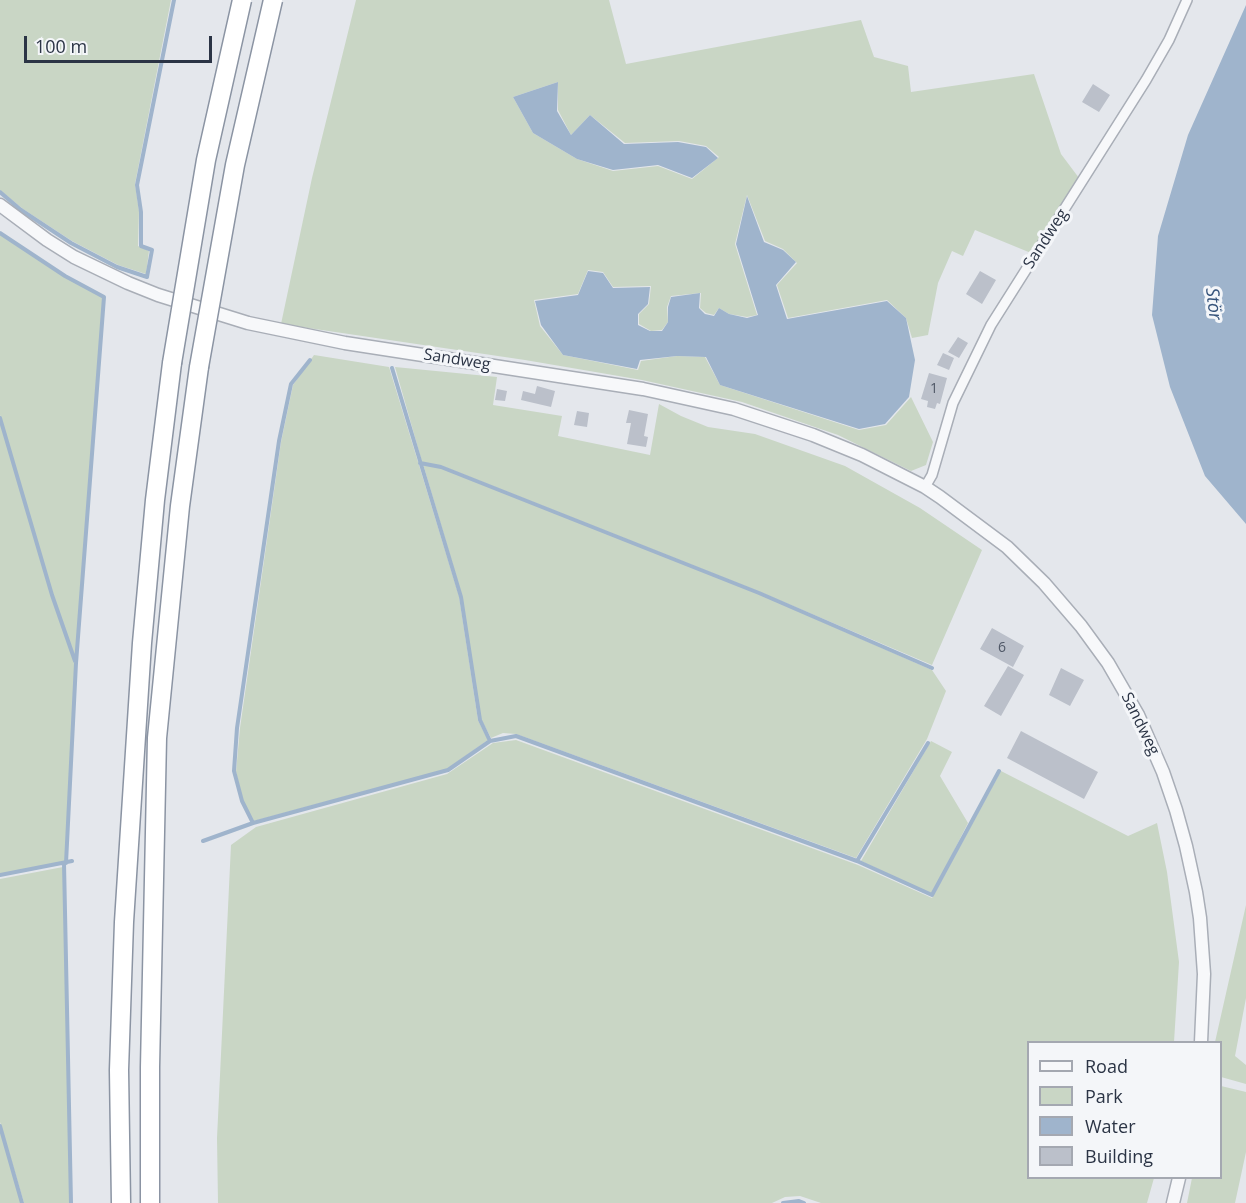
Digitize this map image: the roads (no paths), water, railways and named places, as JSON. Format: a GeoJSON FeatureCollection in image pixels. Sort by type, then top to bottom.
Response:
{"type":"FeatureCollection","features":[{"type":"Feature","properties":{"kind":"highway"},"geometry":{"type":"LineString","coordinates":[[121,1203],[119,1070],[124,922],[141,652],[155,500],[172,363],[206,160],[242,0]]}},
{"type":"Feature","properties":{"kind":"highway"},"geometry":{"type":"LineString","coordinates":[[150,1203],[150,1067],[157,738],[180,506],[199,367],[235,165],[273,0]]}},
{"type":"Feature","properties":{"kind":"street","name":"Sandweg"},"geometry":{"type":"LineString","coordinates":[[925,487],[932,475],[952,404],[991,325],[1140,89],[1169,40],[1187,0]]}},
{"type":"Feature","properties":{"kind":"street","name":"Sandweg"},"geometry":{"type":"LineString","coordinates":[[0,205],[65,251],[128,283],[248,323],[345,343],[643,389],[734,409],[823,439],[862,455],[925,487],[990,534],[1044,583],[1081,626],[1101,654],[1138,715],[1163,772],[1176,810],[1196,892],[1204,974],[1201,1040]]}},
{"type":"Feature","properties":{"kind":"street"},"geometry":{"type":"LineString","coordinates":[[1173,1203],[1179,1179]]}},
{"type":"Feature","properties":{"kind":"water","name":"Stör"},"geometry":{"type":"Polygon","coordinates":[[[1246,5],[1246,524],[1205,476],[1170,387],[1152,315],[1158,236],[1188,135],[1246,5]]]}},
{"type":"Feature","properties":{"kind":"water"},"geometry":{"type":"Polygon","coordinates":[[[558,82],[557,111],[571,135],[590,115],[624,144],[678,142],[706,147],[718,158],[692,178],[658,165],[613,170],[577,159],[533,133],[513,97],[558,82]]]}},
{"type":"Feature","properties":{"kind":"water"},"geometry":{"type":"Polygon","coordinates":[[[747,196],[764,242],[783,250],[796,262],[776,285],[787,319],[887,301],[906,318],[915,360],[909,397],[885,424],[859,429],[720,385],[706,357],[677,356],[640,360],[637,369],[563,355],[541,325],[535,301],[578,295],[588,271],[603,273],[613,288],[650,287],[648,304],[638,314],[638,325],[650,331],[662,331],[668,322],[671,297],[700,293],[699,308],[705,314],[714,316],[719,308],[729,314],[747,318],[758,315],[736,244],[747,196]]]}},
{"type":"Feature","properties":{"kind":"waterway"},"geometry":{"type":"LineString","coordinates":[[0,192],[21,210],[71,243],[117,267],[147,277],[152,250],[141,246],[141,212],[137,185],[174,0]]}},
{"type":"Feature","properties":{"kind":"waterway"},"geometry":{"type":"LineString","coordinates":[[0,233],[65,276],[104,297],[76,663],[66,863]]}},
{"type":"Feature","properties":{"kind":"waterway"},"geometry":{"type":"LineString","coordinates":[[253,823],[242,801],[234,771],[237,728],[279,441],[291,384],[310,360]]}},
{"type":"Feature","properties":{"kind":"waterway"},"geometry":{"type":"LineString","coordinates":[[392,368],[461,597],[480,720],[490,741]]}},
{"type":"Feature","properties":{"kind":"waterway"},"geometry":{"type":"LineString","coordinates":[[0,418],[52,595],[75,661]]}},
{"type":"Feature","properties":{"kind":"waterway"},"geometry":{"type":"LineString","coordinates":[[420,463],[441,467],[759,593],[932,668]]}},
{"type":"Feature","properties":{"kind":"waterway"},"geometry":{"type":"LineString","coordinates":[[203,841],[253,823],[448,770],[490,741],[516,736],[857,861],[928,743]]}},
{"type":"Feature","properties":{"kind":"waterway"},"geometry":{"type":"LineString","coordinates":[[857,861],[932,895],[999,771]]}},
{"type":"Feature","properties":{"kind":"waterway"},"geometry":{"type":"LineString","coordinates":[[0,875],[72,861]]}},
{"type":"Feature","properties":{"kind":"waterway"},"geometry":{"type":"LineString","coordinates":[[64,863],[71,1203]]}},
{"type":"Feature","properties":{"kind":"waterway"},"geometry":{"type":"LineString","coordinates":[[0,1126],[22,1203]]}},
{"type":"Feature","properties":{"kind":"waterway"},"geometry":{"type":"LineString","coordinates":[[783,1203],[799,1201],[804,1203]]}}]}
